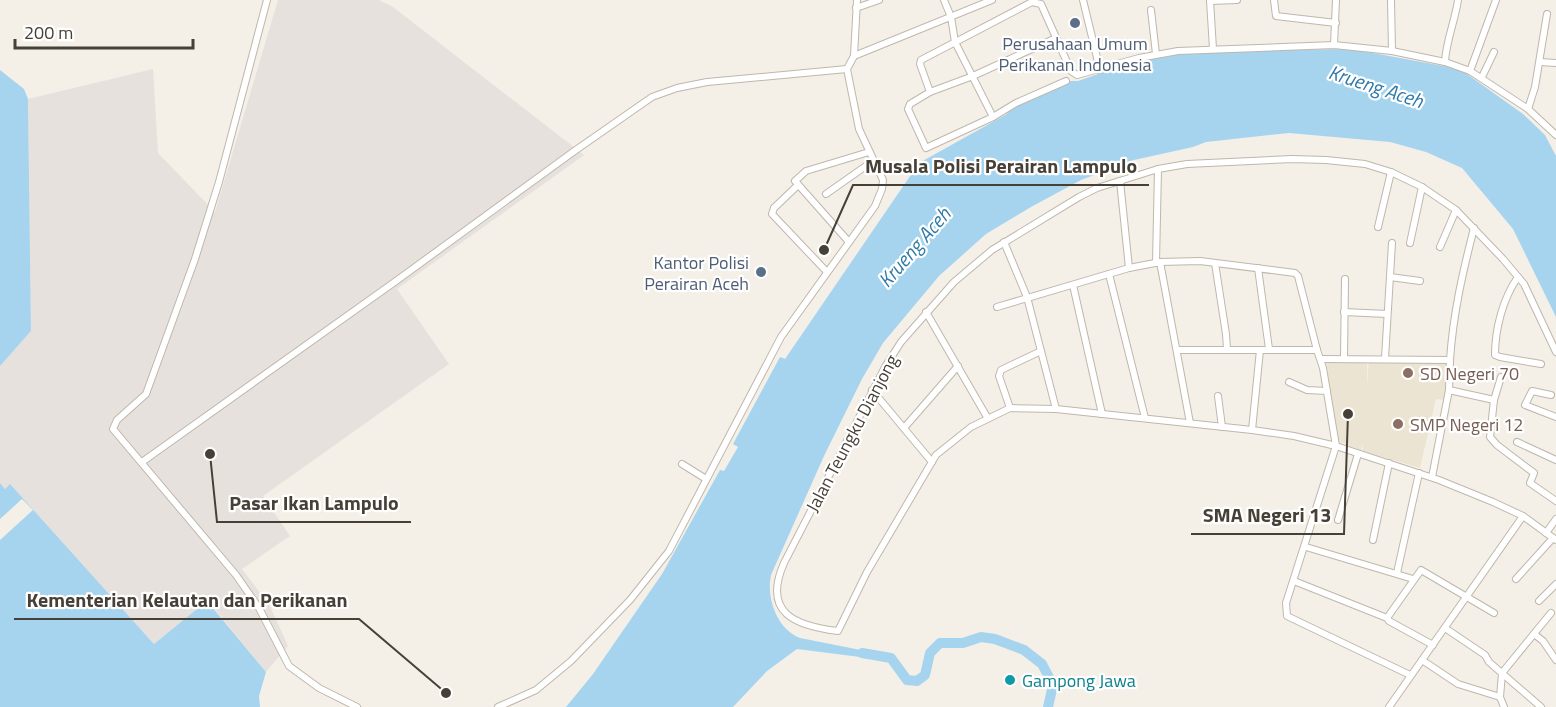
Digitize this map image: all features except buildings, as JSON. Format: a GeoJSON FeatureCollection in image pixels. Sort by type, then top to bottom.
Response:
{"type":"FeatureCollection","features":[{"type":"Feature","properties":{"kind":"street"},"geometry":{"type":"LineString","coordinates":[[267,0],[219,182],[195,259],[148,390],[141,400],[114,425],[113,429],[236,575],[260,608],[289,666],[319,688],[357,707]]}},
{"type":"Feature","properties":{"kind":"street"},"geometry":{"type":"LineString","coordinates":[[498,707],[536,690],[558,674],[630,600],[669,551],[781,337],[874,206],[884,186],[883,177],[859,129],[847,69],[854,56],[857,0]]}},
{"type":"Feature","properties":{"kind":"street"},"geometry":{"type":"LineString","coordinates":[[856,8],[879,0]]}},
{"type":"Feature","properties":{"kind":"street"},"geometry":{"type":"LineString","coordinates":[[944,0],[951,17],[955,42],[993,117]]}},
{"type":"Feature","properties":{"kind":"street"},"geometry":{"type":"LineString","coordinates":[[854,56],[992,0]]}},
{"type":"Feature","properties":{"kind":"street"},"geometry":{"type":"LineString","coordinates":[[1083,0],[1100,70]]}},
{"type":"Feature","properties":{"kind":"street"},"geometry":{"type":"LineString","coordinates":[[1213,49],[1210,1],[1237,0]]}},
{"type":"Feature","properties":{"kind":"street"},"geometry":{"type":"LineString","coordinates":[[1274,0],[1276,16],[1336,23]]}},
{"type":"Feature","properties":{"kind":"street"},"geometry":{"type":"LineString","coordinates":[[1334,45],[1336,0]]}},
{"type":"Feature","properties":{"kind":"street"},"geometry":{"type":"LineString","coordinates":[[1391,0],[1392,51]]}},
{"type":"Feature","properties":{"kind":"street"},"geometry":{"type":"LineString","coordinates":[[1445,62],[1458,0]]}},
{"type":"Feature","properties":{"kind":"street"},"geometry":{"type":"LineString","coordinates":[[1470,71],[1496,0]]}},
{"type":"Feature","properties":{"kind":"street"},"geometry":{"type":"LineString","coordinates":[[930,92],[920,61],[1032,2],[1041,4],[1073,74],[1083,75],[1156,54],[1213,49],[1334,45],[1392,51],[1445,62],[1482,77],[1528,109],[1556,135]]}},
{"type":"Feature","properties":{"kind":"street"},"geometry":{"type":"LineString","coordinates":[[1151,10],[1156,54]]}},
{"type":"Feature","properties":{"kind":"street"},"geometry":{"type":"LineString","coordinates":[[1528,109],[1540,62],[1547,14]]}},
{"type":"Feature","properties":{"kind":"street"},"geometry":{"type":"LineString","coordinates":[[1056,38],[973,76],[930,92],[910,104],[908,109],[926,148],[1066,81]]}},
{"type":"Feature","properties":{"kind":"street"},"geometry":{"type":"LineString","coordinates":[[1482,77],[1494,52]]}},
{"type":"Feature","properties":{"kind":"street"},"geometry":{"type":"LineString","coordinates":[[1540,62],[1556,63]]}},
{"type":"Feature","properties":{"kind":"street"},"geometry":{"type":"LineString","coordinates":[[142,462],[652,97],[677,88],[707,82],[847,69]]}},
{"type":"Feature","properties":{"kind":"street"},"geometry":{"type":"LineString","coordinates":[[849,242],[795,181],[806,171],[869,152]]}},
{"type":"Feature","properties":{"kind":"street","name":"Jalan Teungku Dianjong"},"geometry":{"type":"LineString","coordinates":[[932,462],[867,572],[838,631],[811,628],[788,615],[779,598],[778,580],[784,563],[872,390],[892,355],[926,312],[965,272],[1004,242],[1097,188],[1158,169],[1187,164],[1292,159],[1365,164],[1391,172],[1422,187],[1456,210],[1474,228],[1518,277],[1530,296],[1556,352]]}},
{"type":"Feature","properties":{"kind":"street"},"geometry":{"type":"LineString","coordinates":[[826,194],[873,161]]}},
{"type":"Feature","properties":{"kind":"street"},"geometry":{"type":"LineString","coordinates":[[1158,169],[1158,262],[1191,423]]}},
{"type":"Feature","properties":{"kind":"street"},"geometry":{"type":"LineString","coordinates":[[1378,227],[1391,172]]}},
{"type":"Feature","properties":{"kind":"street"},"geometry":{"type":"LineString","coordinates":[[1120,181],[1129,268]]}},
{"type":"Feature","properties":{"kind":"street"},"geometry":{"type":"LineString","coordinates":[[798,185],[774,208],[772,214],[827,272]]}},
{"type":"Feature","properties":{"kind":"street"},"geometry":{"type":"LineString","coordinates":[[1410,243],[1422,187]]}},
{"type":"Feature","properties":{"kind":"street"},"geometry":{"type":"LineString","coordinates":[[1440,247],[1456,210]]}},
{"type":"Feature","properties":{"kind":"street"},"geometry":{"type":"LineString","coordinates":[[1432,477],[1449,390],[1452,328],[1457,297],[1474,228]]}},
{"type":"Feature","properties":{"kind":"street"},"geometry":{"type":"LineString","coordinates":[[1004,242],[1027,297],[1056,409]]}},
{"type":"Feature","properties":{"kind":"street"},"geometry":{"type":"LineString","coordinates":[[1385,358],[1392,243]]}},
{"type":"Feature","properties":{"kind":"street"},"geometry":{"type":"LineString","coordinates":[[997,307],[1129,268],[1158,262],[1182,260],[1295,273],[1298,276],[1321,359],[1336,446],[1286,603],[1287,616],[1410,675]]}},
{"type":"Feature","properties":{"kind":"street"},"geometry":{"type":"LineString","coordinates":[[1215,263],[1227,349]]}},
{"type":"Feature","properties":{"kind":"street"},"geometry":{"type":"LineString","coordinates":[[1258,268],[1269,349]]}},
{"type":"Feature","properties":{"kind":"street"},"geometry":{"type":"LineString","coordinates":[[1109,274],[1145,418]]}},
{"type":"Feature","properties":{"kind":"street"},"geometry":{"type":"LineString","coordinates":[[1390,277],[1420,280]]}},
{"type":"Feature","properties":{"kind":"street"},"geometry":{"type":"LineString","coordinates":[[1518,277],[1511,287],[1503,311],[1497,332],[1495,354],[1500,357],[1540,364]]}},
{"type":"Feature","properties":{"kind":"street"},"geometry":{"type":"LineString","coordinates":[[1344,358],[1345,279]]}},
{"type":"Feature","properties":{"kind":"street"},"geometry":{"type":"LineString","coordinates":[[1073,285],[1102,414]]}},
{"type":"Feature","properties":{"kind":"street"},"geometry":{"type":"LineString","coordinates":[[926,312],[987,417]]}},
{"type":"Feature","properties":{"kind":"street"},"geometry":{"type":"LineString","coordinates":[[1344,312],[1387,314]]}},
{"type":"Feature","properties":{"kind":"street"},"geometry":{"type":"LineString","coordinates":[[1177,350],[1317,350]]}},
{"type":"Feature","properties":{"kind":"street"},"geometry":{"type":"LineString","coordinates":[[1252,430],[1260,350]]}},
{"type":"Feature","properties":{"kind":"street"},"geometry":{"type":"LineString","coordinates":[[1010,408],[999,376],[1001,369],[1041,351]]}},
{"type":"Feature","properties":{"kind":"street"},"geometry":{"type":"LineString","coordinates":[[1321,359],[1450,360]]}},
{"type":"Feature","properties":{"kind":"street"},"geometry":{"type":"LineString","coordinates":[[904,428],[958,366]]}},
{"type":"Feature","properties":{"kind":"street"},"geometry":{"type":"LineString","coordinates":[[1501,377],[1494,400],[1490,437],[1497,446],[1534,473],[1530,483],[1556,501]]}},
{"type":"Feature","properties":{"kind":"street"},"geometry":{"type":"LineString","coordinates":[[1289,382],[1307,390],[1327,391]]}},
{"type":"Feature","properties":{"kind":"street"},"geometry":{"type":"LineString","coordinates":[[872,390],[932,462],[943,448],[971,427],[987,417],[1010,408],[1056,409],[1252,430],[1336,446],[1432,477],[1523,516],[1554,539],[1516,579]]}},
{"type":"Feature","properties":{"kind":"street"},"geometry":{"type":"LineString","coordinates":[[1449,390],[1494,400]]}},
{"type":"Feature","properties":{"kind":"street"},"geometry":{"type":"LineString","coordinates":[[1551,396],[1532,391],[1525,405],[1556,417]]}},
{"type":"Feature","properties":{"kind":"street"},"geometry":{"type":"LineString","coordinates":[[1218,396],[1222,427]]}},
{"type":"Feature","properties":{"kind":"street"},"geometry":{"type":"LineString","coordinates":[[1516,442],[1556,460]]}},
{"type":"Feature","properties":{"kind":"street"},"geometry":{"type":"LineString","coordinates":[[1338,520],[1358,454]]}},
{"type":"Feature","properties":{"kind":"street"},"geometry":{"type":"LineString","coordinates":[[1373,540],[1389,463]]}},
{"type":"Feature","properties":{"kind":"street"},"geometry":{"type":"LineString","coordinates":[[682,464],[706,479]]}},
{"type":"Feature","properties":{"kind":"street"},"geometry":{"type":"LineString","coordinates":[[1397,573],[1419,473]]}},
{"type":"Feature","properties":{"kind":"street"},"geometry":{"type":"LineString","coordinates":[[1389,707],[1523,516]]}},
{"type":"Feature","properties":{"kind":"street"},"geometry":{"type":"LineString","coordinates":[[1546,533],[1556,519]]}},
{"type":"Feature","properties":{"kind":"street"},"geometry":{"type":"LineString","coordinates":[[1306,546],[1413,579]]}},
{"type":"Feature","properties":{"kind":"street"},"geometry":{"type":"LineString","coordinates":[[1387,618],[1419,571],[1423,570],[1494,614]]}},
{"type":"Feature","properties":{"kind":"street"},"geometry":{"type":"LineString","coordinates":[[1294,581],[1387,618],[1433,645]]}},
{"type":"Feature","properties":{"kind":"street"},"geometry":{"type":"LineString","coordinates":[[1539,601],[1556,584]]}},
{"type":"Feature","properties":{"kind":"street"},"geometry":{"type":"LineString","coordinates":[[1504,707],[1500,697],[1502,673],[1551,613]]}},
{"type":"Feature","properties":{"kind":"street"},"geometry":{"type":"LineString","coordinates":[[1445,628],[1485,655],[1489,662],[1541,707]]}},
{"type":"Feature","properties":{"kind":"street"},"geometry":{"type":"LineString","coordinates":[[1534,634],[1543,641],[1556,660]]}},
{"type":"Feature","properties":{"kind":"street"},"geometry":{"type":"LineString","coordinates":[[1422,660],[1458,684],[1500,697]]}},
{"type":"Feature","properties":{"kind":"shaded area"},"geometry":{"type":"Polygon","coordinates":[[[278,0],[379,0],[393,7],[584,155],[397,289],[449,364],[263,496],[290,536],[242,569],[270,606],[288,646],[266,672],[208,601],[155,645],[10,485],[5,489],[0,483],[0,366],[31,331],[28,99],[153,69],[158,153],[215,212],[278,0]]]}},
{"type":"Feature","properties":{"kind":"shaded area"},"geometry":{"type":"Polygon","coordinates":[[[1369,356],[1447,359],[1445,400],[1436,399],[1420,468],[1363,451],[1363,444],[1361,450],[1337,441],[1326,358],[1367,360],[1367,386],[1369,356]]]}},
{"type":"Feature","properties":{"kind":"water","name":"Krueng Aceh"},"geometry":{"type":"Polygon","coordinates":[[[1351,49],[1460,69],[1523,114],[1545,135],[1556,156],[1556,317],[1513,229],[1462,168],[1426,152],[1390,142],[1289,133],[1206,142],[1134,160],[1081,180],[986,234],[939,276],[883,343],[862,379],[824,456],[771,575],[770,593],[775,612],[785,628],[792,634],[800,638],[876,653],[876,659],[797,649],[767,671],[733,707],[566,707],[593,674],[662,574],[720,470],[724,471],[738,447],[733,444],[780,357],[785,359],[919,163],[1007,114],[1009,108],[1071,81],[1078,81],[1147,57],[1210,51],[1351,49]]]}},
{"type":"Feature","properties":{"kind":"water"},"geometry":{"type":"Polygon","coordinates":[[[0,70],[24,89],[28,99],[31,331],[0,366],[0,70]]]}},
{"type":"Feature","properties":{"kind":"water"},"geometry":{"type":"Polygon","coordinates":[[[0,483],[5,489],[10,484],[154,644],[207,601],[266,672],[259,696],[260,707],[0,707],[0,483]]]}},
{"type":"Feature","properties":{"kind":"pier"},"geometry":{"type":"Polygon","coordinates":[[[22,499],[33,510],[0,540],[0,519],[22,499]]]}},
{"type":"Feature","properties":{"kind":"waterway"},"geometry":{"type":"LineString","coordinates":[[862,653],[891,658],[907,680],[917,681],[925,675],[930,653],[940,643],[963,643],[981,637],[995,639],[1024,650],[1042,664],[1053,685],[1048,707]]}},
{"type":"Feature","properties":{"kind":"place","name":"Perusahaan Umum Perikanan Indonesia"},"geometry":{"type":"Point","coordinates":[1075,23]}},
{"type":"Feature","properties":{"kind":"place","name":"Musala Polisi Perairan Lampulo"},"geometry":{"type":"Point","coordinates":[824,250]}},
{"type":"Feature","properties":{"kind":"place","name":"Kantor Polisi Perairan Aceh"},"geometry":{"type":"Point","coordinates":[761,272]}},
{"type":"Feature","properties":{"kind":"place","name":"SD Negeri 70"},"geometry":{"type":"Point","coordinates":[1408,373]}},
{"type":"Feature","properties":{"kind":"place","name":"SMA Negeri 13"},"geometry":{"type":"Point","coordinates":[1348,414]}},
{"type":"Feature","properties":{"kind":"place","name":"SMP Negeri 12"},"geometry":{"type":"Point","coordinates":[1398,424]}},
{"type":"Feature","properties":{"kind":"place","name":"Pasar Ikan Lampulo"},"geometry":{"type":"Point","coordinates":[210,454]}},
{"type":"Feature","properties":{"kind":"place","name":"Gampong Jawa"},"geometry":{"type":"Point","coordinates":[1010,680]}},
{"type":"Feature","properties":{"kind":"place","name":"Kementerian Kelautan dan Perikanan"},"geometry":{"type":"Point","coordinates":[446,693]}}]}
